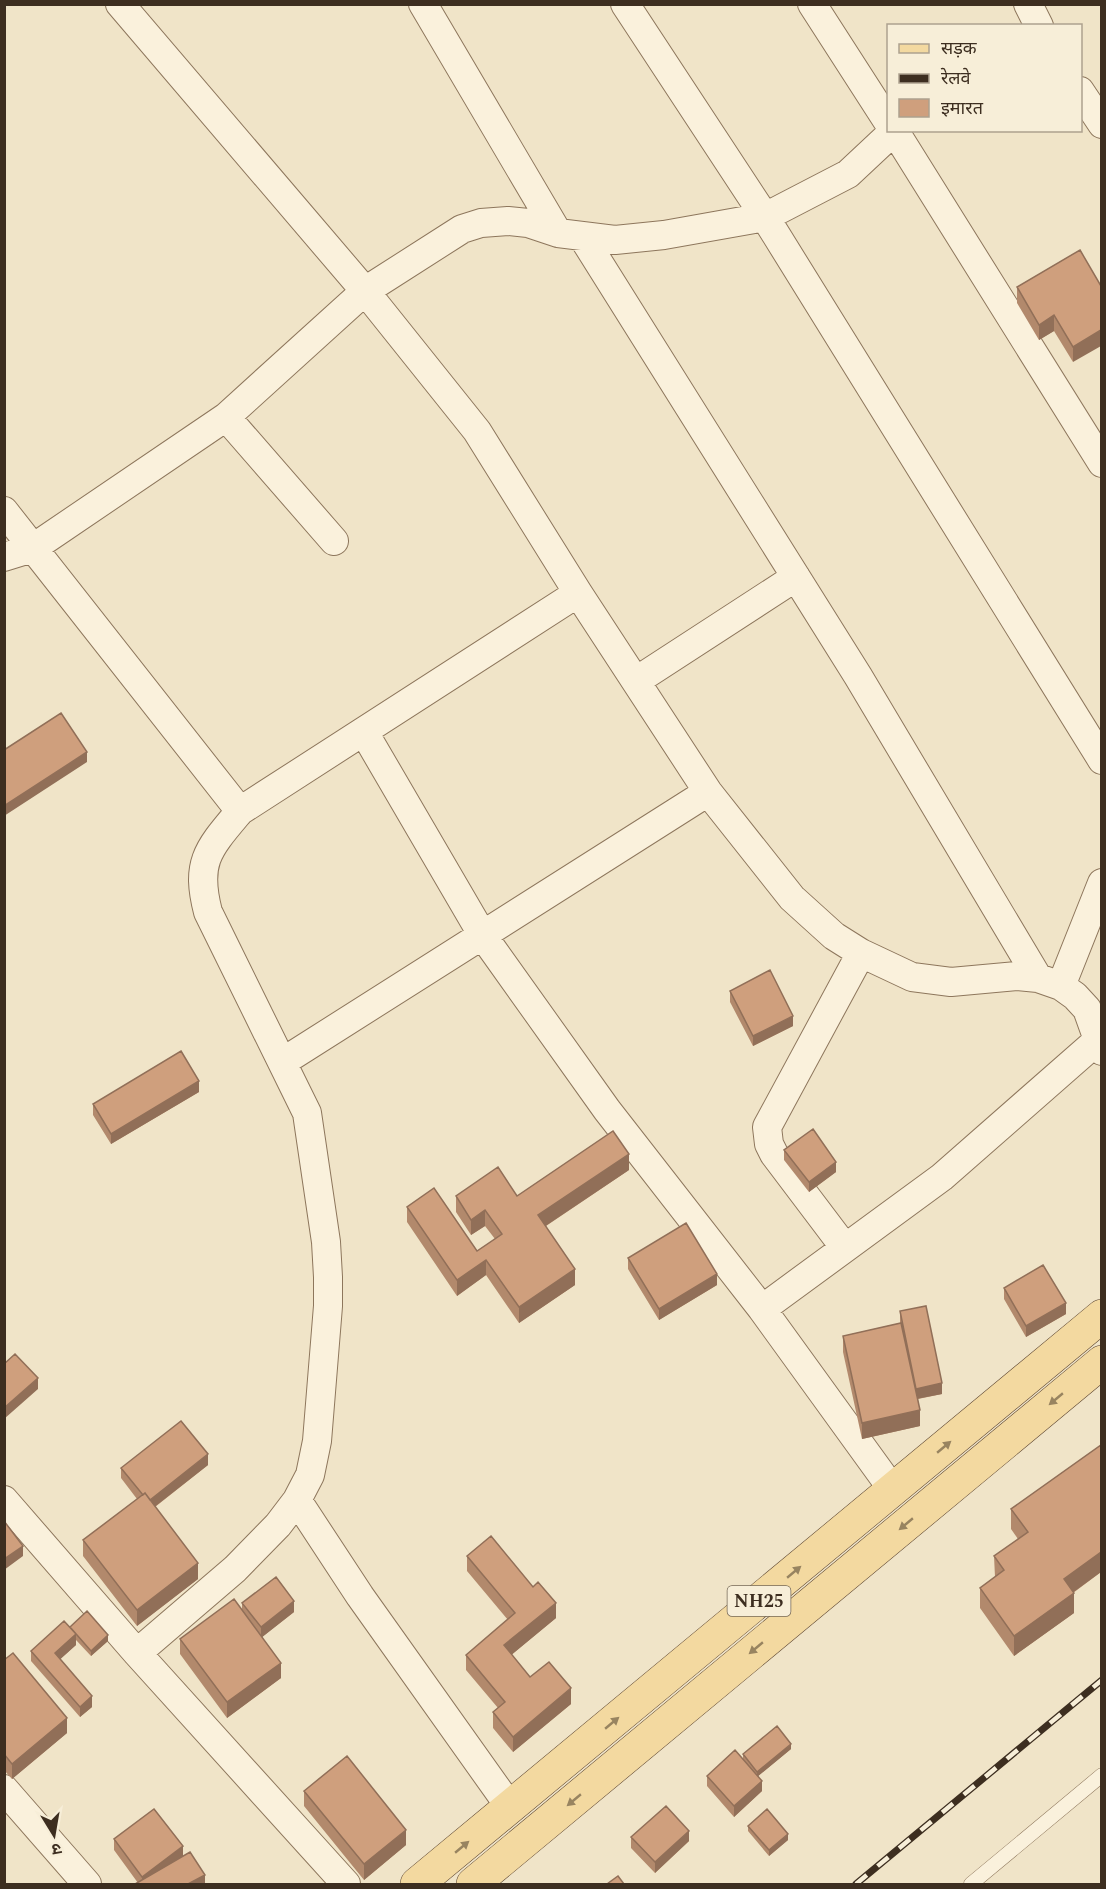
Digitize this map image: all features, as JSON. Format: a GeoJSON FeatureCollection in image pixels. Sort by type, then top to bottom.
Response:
{"type":"FeatureCollection","features":[{"type":"Feature","properties":{"kind":"main road","name":"NH25"},"geometry":{"type":"LineString","coordinates":[[417,1884],[1101,1316]]}},
{"type":"Feature","properties":{"kind":"main road","name":"NH25"},"geometry":{"type":"LineString","coordinates":[[473,1884],[1101,1362]]}},
{"type":"Feature","properties":{"kind":"street"},"geometry":{"type":"LineString","coordinates":[[120,4],[365,291],[477,431],[578,593],[708,792],[792,898],[834,936],[861,953],[912,976],[936,981],[1017,976],[1050,982],[1075,996],[1087,1009],[1099,1046],[942,1177],[762,1309]]}},
{"type":"Feature","properties":{"kind":"street"},"geometry":{"type":"LineString","coordinates":[[423,4],[570,235],[795,577],[1050,982]]}},
{"type":"Feature","properties":{"kind":"street"},"geometry":{"type":"LineString","coordinates":[[625,4],[765,217],[1101,760]]}},
{"type":"Feature","properties":{"kind":"street"},"geometry":{"type":"LineString","coordinates":[[812,4],[887,120]]}},
{"type":"Feature","properties":{"kind":"street"},"geometry":{"type":"LineString","coordinates":[[1028,4],[1038,24]]}},
{"type":"Feature","properties":{"kind":"street"},"geometry":{"type":"LineString","coordinates":[[1082,94],[1101,124]]}},
{"type":"Feature","properties":{"kind":"street"},"geometry":{"type":"LineString","coordinates":[[4,557],[33,548],[226,417],[365,291],[462,229],[481,223],[528,223],[570,235],[615,240],[765,217],[848,174],[893,132]]}},
{"type":"Feature","properties":{"kind":"street"},"geometry":{"type":"LineString","coordinates":[[895,132],[1101,463]]}},
{"type":"Feature","properties":{"kind":"street"},"geometry":{"type":"LineString","coordinates":[[226,417],[334,541]]}},
{"type":"Feature","properties":{"kind":"street"},"geometry":{"type":"LineString","coordinates":[[4,511],[240,812]]}},
{"type":"Feature","properties":{"kind":"street"},"geometry":{"type":"LineString","coordinates":[[636,681],[795,577]]}},
{"type":"Feature","properties":{"kind":"street"},"geometry":{"type":"LineString","coordinates":[[137,1653],[235,1569],[278,1526],[297,1500],[310,1475],[317,1441],[328,1306],[328,1277],[326,1242],[308,1113],[208,912],[202,887],[203,865],[217,838],[240,812],[578,593]]}},
{"type":"Feature","properties":{"kind":"street"},"geometry":{"type":"LineString","coordinates":[[364,732],[483,936],[607,1110],[762,1309],[893,1490]]}},
{"type":"Feature","properties":{"kind":"street"},"geometry":{"type":"LineString","coordinates":[[284,1061],[708,792]]}},
{"type":"Feature","properties":{"kind":"street"},"geometry":{"type":"LineString","coordinates":[[1050,982],[1101,883]]}},
{"type":"Feature","properties":{"kind":"street"},"geometry":{"type":"LineString","coordinates":[[845,1248],[774,1154],[769,1144],[767,1127],[861,953]]}},
{"type":"Feature","properties":{"kind":"street"},"geometry":{"type":"LineString","coordinates":[[4,1500],[137,1653],[346,1884]]}},
{"type":"Feature","properties":{"kind":"street"},"geometry":{"type":"LineString","coordinates":[[297,1500],[360,1596],[510,1807]]}},
{"type":"Feature","properties":{"kind":"street"},"geometry":{"type":"LineString","coordinates":[[4,1789],[87,1884]]}},
{"type":"Feature","properties":{"kind":"lane"},"geometry":{"type":"LineString","coordinates":[[971,1884],[1101,1775]]}},
{"type":"Feature","properties":{"kind":"building"},"geometry":{"type":"Polygon","coordinates":[[[1080,250],[1101,286],[1101,330],[1073,347],[1054,315],[1039,325],[1017,287],[1080,250]]]}},
{"type":"Feature","properties":{"kind":"building"},"geometry":{"type":"Polygon","coordinates":[[[61,713],[87,752],[4,806],[4,750],[61,713]]]}},
{"type":"Feature","properties":{"kind":"building"},"geometry":{"type":"Polygon","coordinates":[[[770,970],[793,1016],[753,1036],[730,991],[770,970]]]}},
{"type":"Feature","properties":{"kind":"building"},"geometry":{"type":"Polygon","coordinates":[[[181,1051],[199,1081],[111,1134],[93,1104],[181,1051]]]}},
{"type":"Feature","properties":{"kind":"building"},"geometry":{"type":"Polygon","coordinates":[[[813,1129],[836,1162],[809,1182],[784,1150],[813,1129]]]}},
{"type":"Feature","properties":{"kind":"building"},"geometry":{"type":"Polygon","coordinates":[[[613,1131],[629,1154],[538,1215],[575,1269],[519,1307],[486,1260],[457,1280],[407,1207],[434,1188],[477,1251],[502,1234],[485,1210],[471,1220],[456,1196],[498,1167],[517,1196],[613,1131]]]}},
{"type":"Feature","properties":{"kind":"building"},"geometry":{"type":"Polygon","coordinates":[[[686,1223],[717,1274],[659,1309],[628,1258],[686,1223]]]}},
{"type":"Feature","properties":{"kind":"building"},"geometry":{"type":"Polygon","coordinates":[[[1043,1265],[1066,1303],[1026,1326],[1004,1288],[1043,1265]]]}},
{"type":"Feature","properties":{"kind":"building"},"geometry":{"type":"Polygon","coordinates":[[[926,1306],[942,1383],[916,1389],[900,1311],[926,1306]]]}},
{"type":"Feature","properties":{"kind":"building"},"geometry":{"type":"Polygon","coordinates":[[[901,1323],[920,1410],[862,1423],[843,1336],[901,1323]]]}},
{"type":"Feature","properties":{"kind":"building"},"geometry":{"type":"Polygon","coordinates":[[[15,1354],[38,1378],[4,1408],[4,1364],[15,1354]]]}},
{"type":"Feature","properties":{"kind":"building"},"geometry":{"type":"Polygon","coordinates":[[[181,1421],[208,1454],[150,1500],[145,1493],[143,1495],[121,1468],[181,1421]]]}},
{"type":"Feature","properties":{"kind":"building"},"geometry":{"type":"Polygon","coordinates":[[[1101,1445],[1101,1552],[1064,1579],[1074,1593],[1014,1636],[980,1588],[1004,1570],[994,1556],[1028,1532],[1011,1509],[1101,1445]]]}},
{"type":"Feature","properties":{"kind":"building"},"geometry":{"type":"Polygon","coordinates":[[[145,1493],[198,1563],[137,1610],[83,1540],[145,1493]]]}},
{"type":"Feature","properties":{"kind":"building"},"geometry":{"type":"Polygon","coordinates":[[[4,1521],[23,1546],[4,1559],[4,1521]]]}},
{"type":"Feature","properties":{"kind":"building"},"geometry":{"type":"Polygon","coordinates":[[[491,1536],[533,1587],[538,1582],[556,1603],[504,1645],[530,1677],[549,1662],[571,1688],[513,1737],[493,1712],[505,1702],[466,1655],[515,1613],[467,1556],[491,1536]]]}},
{"type":"Feature","properties":{"kind":"building"},"geometry":{"type":"Polygon","coordinates":[[[276,1577],[294,1601],[261,1627],[242,1603],[276,1577]]]}},
{"type":"Feature","properties":{"kind":"building"},"geometry":{"type":"Polygon","coordinates":[[[234,1599],[281,1663],[227,1702],[180,1639],[234,1599]]]}},
{"type":"Feature","properties":{"kind":"building"},"geometry":{"type":"Polygon","coordinates":[[[87,1611],[108,1635],[91,1651],[70,1627],[87,1611]]]}},
{"type":"Feature","properties":{"kind":"building"},"geometry":{"type":"Polygon","coordinates":[[[64,1621],[76,1634],[55,1653],[92,1696],[80,1707],[31,1651],[64,1621]]]}},
{"type":"Feature","properties":{"kind":"building"},"geometry":{"type":"Polygon","coordinates":[[[13,1653],[67,1718],[12,1764],[4,1754],[4,1660],[13,1653]]]}},
{"type":"Feature","properties":{"kind":"building"},"geometry":{"type":"Polygon","coordinates":[[[777,1726],[791,1744],[757,1772],[743,1754],[777,1726]]]}},
{"type":"Feature","properties":{"kind":"building"},"geometry":{"type":"Polygon","coordinates":[[[735,1750],[762,1781],[734,1806],[707,1776],[735,1750]]]}},
{"type":"Feature","properties":{"kind":"building"},"geometry":{"type":"Polygon","coordinates":[[[347,1756],[406,1830],[364,1864],[304,1791],[347,1756]]]}},
{"type":"Feature","properties":{"kind":"building"},"geometry":{"type":"Polygon","coordinates":[[[666,1806],[689,1831],[655,1862],[631,1837],[666,1806]]]}},
{"type":"Feature","properties":{"kind":"building"},"geometry":{"type":"Polygon","coordinates":[[[154,1809],[183,1846],[142,1877],[114,1839],[154,1809]]]}},
{"type":"Feature","properties":{"kind":"building"},"geometry":{"type":"Polygon","coordinates":[[[767,1809],[788,1834],[769,1850],[748,1826],[767,1809]]]}},
{"type":"Feature","properties":{"kind":"building"},"geometry":{"type":"Polygon","coordinates":[[[190,1852],[205,1875],[188,1884],[135,1884],[190,1852]]]}},
{"type":"Feature","properties":{"kind":"building"},"geometry":{"type":"Polygon","coordinates":[[[618,1876],[624,1884],[607,1884],[618,1876]]]}},
{"type":"Feature","properties":{"kind":"railway"},"geometry":{"type":"LineString","coordinates":[[856,1884],[1102,1680]]}}]}
